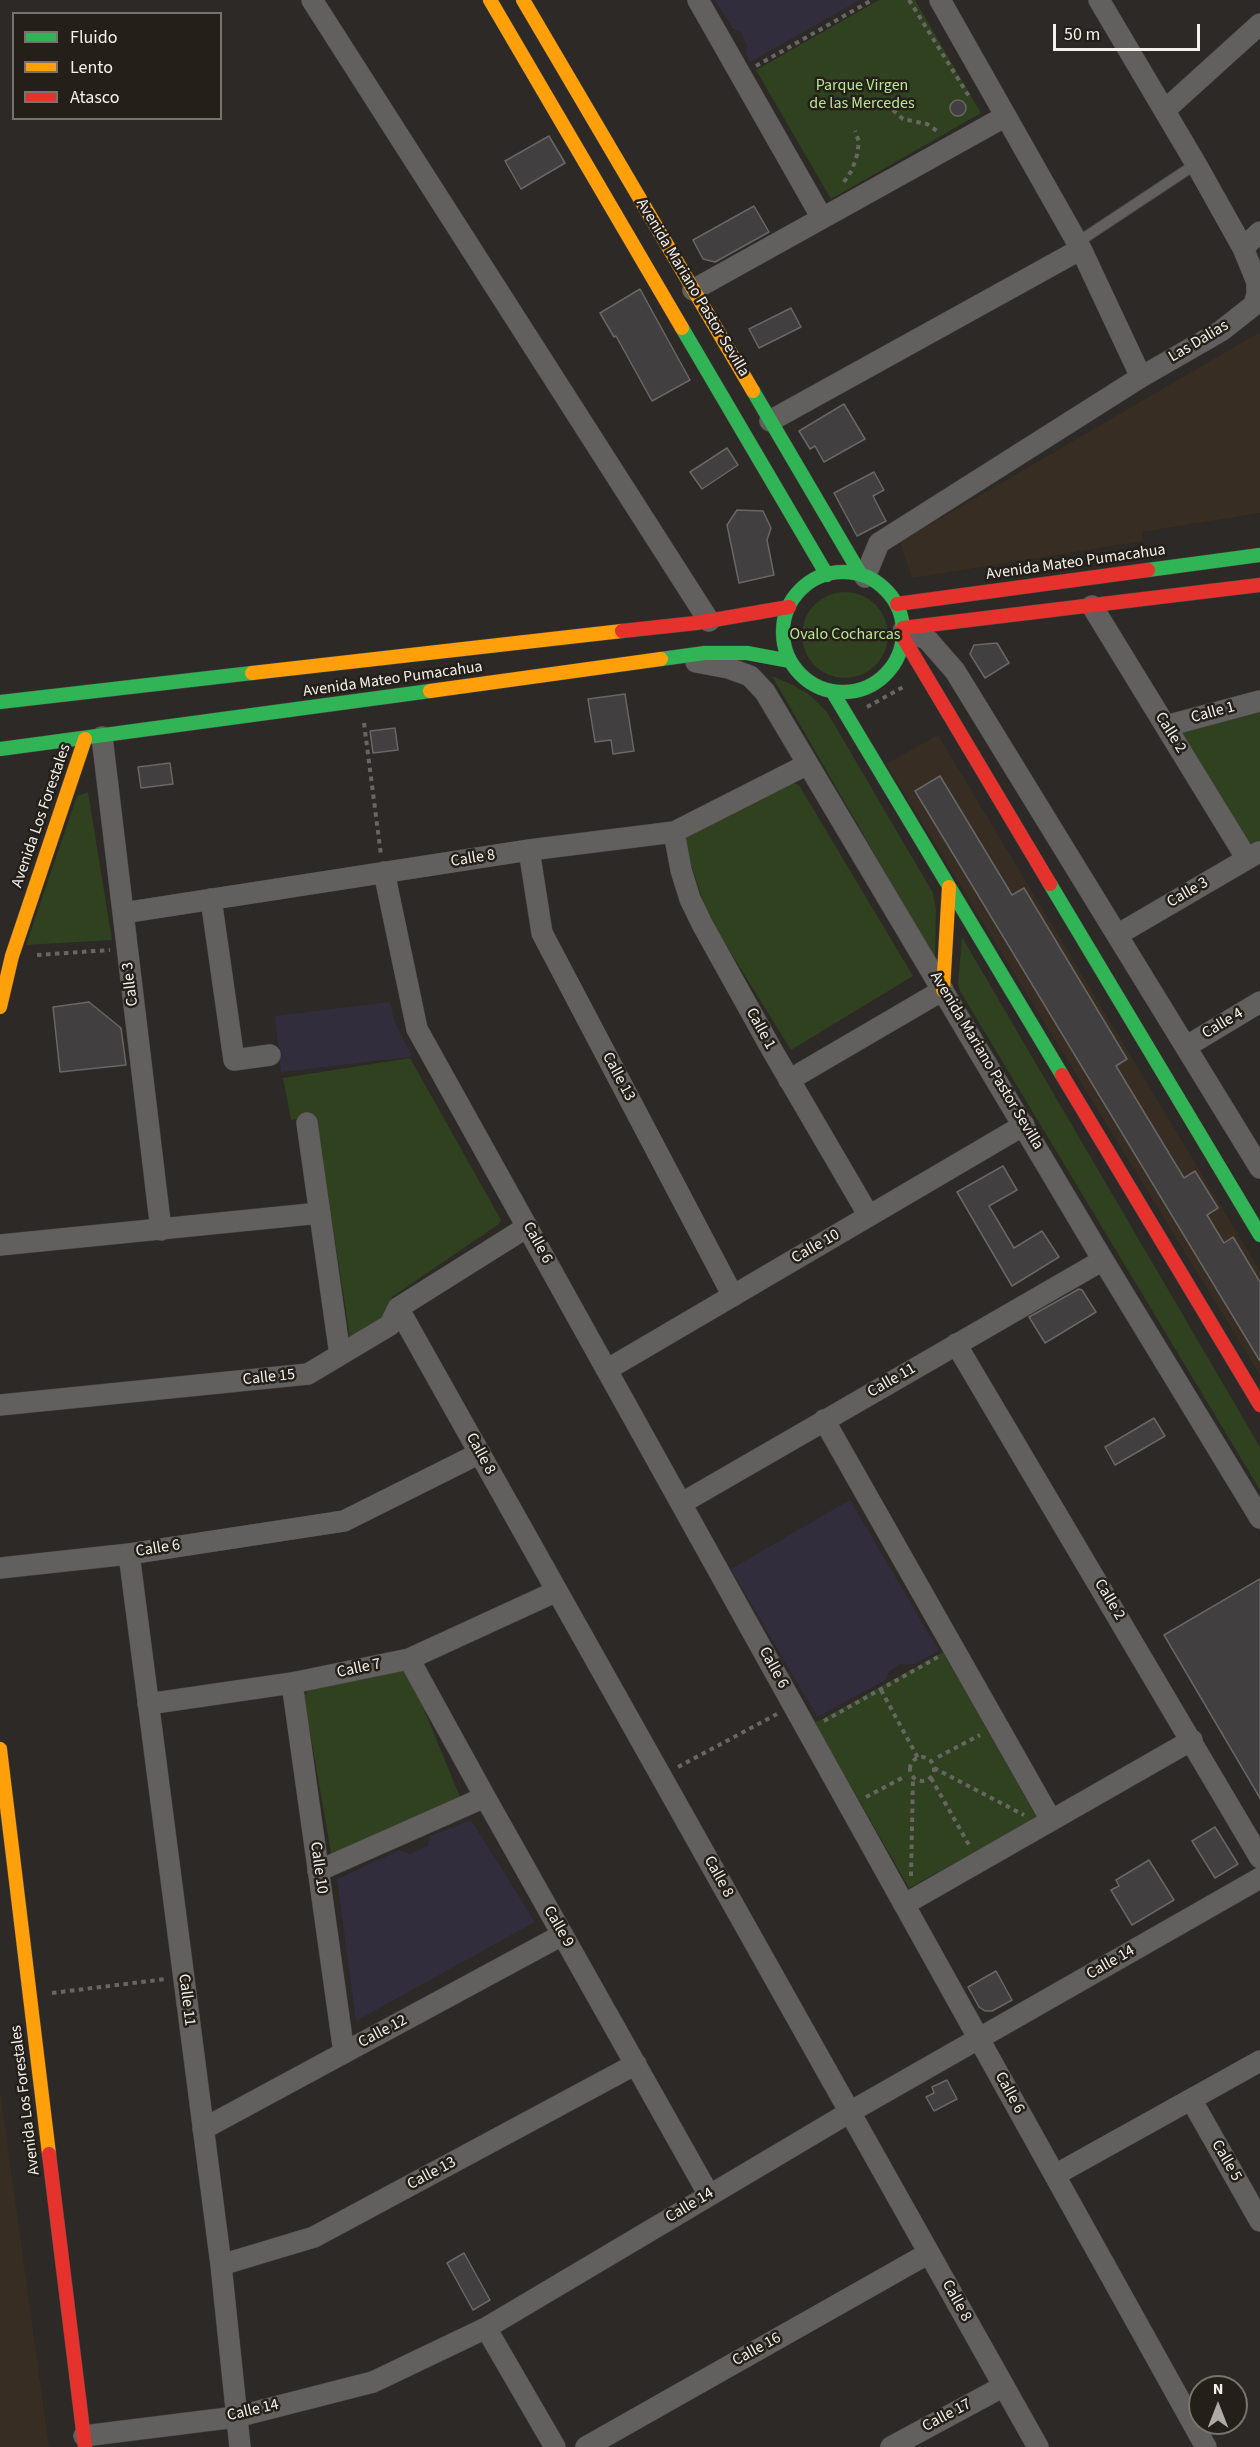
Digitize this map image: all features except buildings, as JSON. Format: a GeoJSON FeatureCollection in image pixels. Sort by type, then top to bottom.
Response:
{"type":"FeatureCollection","features":[{"type":"Feature","properties":{"kind":"main road","name":"Avenida Mariano Pastor Sevilla"},"geometry":{"type":"LineString","coordinates":[[490,0],[827,575]]}},
{"type":"Feature","properties":{"kind":"main road","name":"Avenida Mariano Pastor Sevilla"},"geometry":{"type":"LineString","coordinates":[[523,0],[863,576]]}},
{"type":"Feature","properties":{"kind":"main road","name":"Avenida Mateo Pumacahua"},"geometry":{"type":"LineString","coordinates":[[897,604],[1260,555]]}},
{"type":"Feature","properties":{"kind":"main road"},"geometry":{"type":"LineString","coordinates":[[904,633],[893,666],[882,679],[867,688],[849,692],[832,692],[808,680],[790,662],[784,645],[783,626],[789,607],[798,593],[811,582],[827,575],[844,572],[863,576],[888,592],[897,604],[904,633],[926,674],[1260,1235]]}},
{"type":"Feature","properties":{"kind":"main road"},"geometry":{"type":"LineString","coordinates":[[904,633],[1260,585]]}},
{"type":"Feature","properties":{"kind":"main road","name":"Avenida Mateo Pumacahua"},"geometry":{"type":"LineString","coordinates":[[0,702],[709,621],[789,607]]}},
{"type":"Feature","properties":{"kind":"main road","name":"Avenida Mateo Pumacahua"},"geometry":{"type":"LineString","coordinates":[[0,749],[361,702],[671,657],[724,652],[747,653],[790,662]]}},
{"type":"Feature","properties":{"kind":"main road"},"geometry":{"type":"LineString","coordinates":[[832,692],[1260,1405]]}},
{"type":"Feature","properties":{"kind":"main road","name":"Avenida Los Forestales"},"geometry":{"type":"LineString","coordinates":[[0,1007],[12,956],[94,738]]}},
{"type":"Feature","properties":{"kind":"main road"},"geometry":{"type":"LineString","coordinates":[[943,990],[949,887]]}},
{"type":"Feature","properties":{"kind":"main road","name":"Avenida Los Forestales"},"geometry":{"type":"LineString","coordinates":[[0,1749],[84,2442]]}},
{"type":"Feature","properties":{"kind":"street"},"geometry":{"type":"LineString","coordinates":[[312,0],[709,621]]}},
{"type":"Feature","properties":{"kind":"street"},"geometry":{"type":"LineString","coordinates":[[698,0],[752,72],[822,218]]}},
{"type":"Feature","properties":{"kind":"street"},"geometry":{"type":"LineString","coordinates":[[940,0],[1080,245],[1140,377]]}},
{"type":"Feature","properties":{"kind":"street","name":"Las Dalias"},"geometry":{"type":"LineString","coordinates":[[863,576],[879,543],[1140,377],[1221,331],[1254,305],[1257,282],[1243,248],[1165,110],[1099,0]]}},
{"type":"Feature","properties":{"kind":"street"},"geometry":{"type":"LineString","coordinates":[[1165,110],[1260,24]]}},
{"type":"Feature","properties":{"kind":"street"},"geometry":{"type":"LineString","coordinates":[[693,290],[1006,116]]}},
{"type":"Feature","properties":{"kind":"street"},"geometry":{"type":"LineString","coordinates":[[1243,248],[1260,232]]}},
{"type":"Feature","properties":{"kind":"street"},"geometry":{"type":"LineString","coordinates":[[770,421],[1080,245]]}},
{"type":"Feature","properties":{"kind":"street","name":"Calle 2"},"geometry":{"type":"LineString","coordinates":[[1092,606],[1166,726],[1254,855]]}},
{"type":"Feature","properties":{"kind":"street"},"geometry":{"type":"LineString","coordinates":[[904,633],[927,639],[955,671],[1259,1165]]}},
{"type":"Feature","properties":{"kind":"street","name":"Avenida Mariano Pastor Sevilla"},"geometry":{"type":"LineString","coordinates":[[671,657],[728,668],[750,676],[765,692],[1103,1260],[1260,1518]]}},
{"type":"Feature","properties":{"kind":"street","name":"Calle 1"},"geometry":{"type":"LineString","coordinates":[[1166,726],[1260,700]]}},
{"type":"Feature","properties":{"kind":"street","name":"Calle 3"},"geometry":{"type":"LineString","coordinates":[[94,738],[123,913],[161,1230]]}},
{"type":"Feature","properties":{"kind":"street","name":"Calle 8"},"geometry":{"type":"LineString","coordinates":[[123,913],[529,850],[674,832],[808,764]]}},
{"type":"Feature","properties":{"kind":"street","name":"Calle 1"},"geometry":{"type":"LineString","coordinates":[[674,832],[681,870],[690,899],[789,1080],[869,1216]]}},
{"type":"Feature","properties":{"kind":"street","name":"Calle 13"},"geometry":{"type":"LineString","coordinates":[[529,850],[542,933],[733,1296]]}},
{"type":"Feature","properties":{"kind":"street","name":"Calle 3"},"geometry":{"type":"LineString","coordinates":[[1117,935],[1254,855]]}},
{"type":"Feature","properties":{"kind":"street","name":"Calle 6"},"geometry":{"type":"LineString","coordinates":[[384,873],[417,1029],[1206,2447]]}},
{"type":"Feature","properties":{"kind":"street"},"geometry":{"type":"LineString","coordinates":[[211,899],[234,1060],[270,1055]]}},
{"type":"Feature","properties":{"kind":"street"},"geometry":{"type":"LineString","coordinates":[[789,1080],[943,990]]}},
{"type":"Feature","properties":{"kind":"street","name":"Calle 4"},"geometry":{"type":"LineString","coordinates":[[1187,1046],[1260,1002]]}},
{"type":"Feature","properties":{"kind":"street"},"geometry":{"type":"LineString","coordinates":[[307,1123],[340,1355]]}},
{"type":"Feature","properties":{"kind":"street","name":"Calle 10"},"geometry":{"type":"LineString","coordinates":[[608,1369],[1024,1125]]}},
{"type":"Feature","properties":{"kind":"street"},"geometry":{"type":"LineString","coordinates":[[0,1245],[320,1213]]}},
{"type":"Feature","properties":{"kind":"street","name":"Calle 15"},"geometry":{"type":"LineString","coordinates":[[0,1405],[308,1374],[390,1325],[398,1308],[527,1227]]}},
{"type":"Feature","properties":{"kind":"street","name":"Calle 11"},"geometry":{"type":"LineString","coordinates":[[682,1503],[1103,1260]]}},
{"type":"Feature","properties":{"kind":"street","name":"Calle 8"},"geometry":{"type":"LineString","coordinates":[[398,1308],[1038,2447]]}},
{"type":"Feature","properties":{"kind":"street","name":"Calle 2"},"geometry":{"type":"LineString","coordinates":[[956,1344],[1260,1858]]}},
{"type":"Feature","properties":{"kind":"street"},"geometry":{"type":"LineString","coordinates":[[824,1420],[1041,1819]]}},
{"type":"Feature","properties":{"kind":"street","name":"Calle 6"},"geometry":{"type":"LineString","coordinates":[[0,1568],[129,1554],[344,1521],[480,1453]]}},
{"type":"Feature","properties":{"kind":"street","name":"Calle 11"},"geometry":{"type":"LineString","coordinates":[[129,1554],[221,2265],[240,2447]]}},
{"type":"Feature","properties":{"kind":"street","name":"Calle 7"},"geometry":{"type":"LineString","coordinates":[[148,1704],[292,1683],[409,1659],[557,1591]]}},
{"type":"Feature","properties":{"kind":"street","name":"Calle 9"},"geometry":{"type":"LineString","coordinates":[[409,1659],[709,2195]]}},
{"type":"Feature","properties":{"kind":"street","name":"Calle 10"},"geometry":{"type":"LineString","coordinates":[[292,1683],[344,2053]]}},
{"type":"Feature","properties":{"kind":"street"},"geometry":{"type":"LineString","coordinates":[[905,1904],[1041,1819],[1192,1740]]}},
{"type":"Feature","properties":{"kind":"street"},"geometry":{"type":"LineString","coordinates":[[318,1871],[485,1797]]}},
{"type":"Feature","properties":{"kind":"street","name":"Calle 14"},"geometry":{"type":"LineString","coordinates":[[84,2442],[236,2416],[373,2382],[486,2328],[850,2112],[1260,1878]]}},
{"type":"Feature","properties":{"kind":"street","name":"Calle 12"},"geometry":{"type":"LineString","coordinates":[[203,2128],[562,1935]]}},
{"type":"Feature","properties":{"kind":"street"},"geometry":{"type":"LineString","coordinates":[[1054,2175],[1192,2101],[1260,2061]]}},
{"type":"Feature","properties":{"kind":"street","name":"Calle 13"},"geometry":{"type":"LineString","coordinates":[[221,2265],[314,2237],[636,2064]]}},
{"type":"Feature","properties":{"kind":"street","name":"Calle 5"},"geometry":{"type":"LineString","coordinates":[[1192,2101],[1260,2221]]}},
{"type":"Feature","properties":{"kind":"street","name":"Calle 16"},"geometry":{"type":"LineString","coordinates":[[586,2447],[929,2253]]}},
{"type":"Feature","properties":{"kind":"street"},"geometry":{"type":"LineString","coordinates":[[486,2328],[555,2447]]}},
{"type":"Feature","properties":{"kind":"street","name":"Calle 17"},"geometry":{"type":"LineString","coordinates":[[891,2447],[1004,2386]]}},
{"type":"Feature","properties":{"kind":"lane"},"geometry":{"type":"LineString","coordinates":[[1080,245],[1196,164]]}},
{"type":"Feature","properties":{"kind":"path"},"geometry":{"type":"LineString","coordinates":[[752,72],[872,0]]}},
{"type":"Feature","properties":{"kind":"path"},"geometry":{"type":"LineString","coordinates":[[909,0],[973,103]]}},
{"type":"Feature","properties":{"kind":"path"},"geometry":{"type":"LineString","coordinates":[[893,110],[903,119],[927,124],[940,134]]}},
{"type":"Feature","properties":{"kind":"path"},"geometry":{"type":"LineString","coordinates":[[930,139],[946,130]]}},
{"type":"Feature","properties":{"kind":"path"},"geometry":{"type":"LineString","coordinates":[[852,183],[840,189],[852,170],[859,142],[855,131]]}},
{"type":"Feature","properties":{"kind":"path"},"geometry":{"type":"LineString","coordinates":[[848,718],[926,674]]}},
{"type":"Feature","properties":{"kind":"path"},"geometry":{"type":"LineString","coordinates":[[361,702],[384,873]]}},
{"type":"Feature","properties":{"kind":"path"},"geometry":{"type":"LineString","coordinates":[[12,956],[127,948]]}},
{"type":"Feature","properties":{"kind":"path"},"geometry":{"type":"LineString","coordinates":[[820,1724],[939,1657],[944,1667]]}},
{"type":"Feature","properties":{"kind":"path"},"geometry":{"type":"LineString","coordinates":[[881,1690],[918,1758]]}},
{"type":"Feature","properties":{"kind":"path"},"geometry":{"type":"LineString","coordinates":[[661,1776],[794,1705]]}},
{"type":"Feature","properties":{"kind":"path"},"geometry":{"type":"LineString","coordinates":[[938,1757],[983,1734],[977,1725]]}},
{"type":"Feature","properties":{"kind":"path"},"geometry":{"type":"LineString","coordinates":[[918,1758],[930,1760],[934,1768],[1041,1819]]}},
{"type":"Feature","properties":{"kind":"path"},"geometry":{"type":"LineString","coordinates":[[906,1875],[911,1885],[913,1778],[910,1769],[911,1764],[918,1758]]}},
{"type":"Feature","properties":{"kind":"path"},"geometry":{"type":"LineString","coordinates":[[934,1768],[931,1778],[972,1851]]}},
{"type":"Feature","properties":{"kind":"path"},"geometry":{"type":"LineString","coordinates":[[862,1798],[904,1777]]}},
{"type":"Feature","properties":{"kind":"path"},"geometry":{"type":"LineString","coordinates":[[913,1778],[922,1782],[931,1778]]}},
{"type":"Feature","properties":{"kind":"path"},"geometry":{"type":"LineString","coordinates":[[1025,1809],[1041,1819]]}},
{"type":"Feature","properties":{"kind":"path"},"geometry":{"type":"LineString","coordinates":[[1020,1824],[1041,1819]]}},
{"type":"Feature","properties":{"kind":"path"},"geometry":{"type":"LineString","coordinates":[[30,1995],[183,1977]]}},
{"type":"Feature","properties":{"kind":"shaded area"},"geometry":{"type":"Polygon","coordinates":[[[715,0],[860,0],[750,62],[746,52],[747,45],[740,31],[733,29],[715,0]]]}},
{"type":"Feature","properties":{"kind":"shaded area"},"geometry":{"type":"Polygon","coordinates":[[[1260,332],[1260,513],[1142,532],[1143,541],[912,578],[900,542],[1260,332]]]}},
{"type":"Feature","properties":{"kind":"shaded area"},"geometry":{"type":"Polygon","coordinates":[[[938,735],[1260,1271],[1260,1375],[886,764],[938,735]]]}},
{"type":"Feature","properties":{"kind":"shaded area"},"geometry":{"type":"Polygon","coordinates":[[[390,1002],[394,1020],[411,1054],[410,1057],[281,1072],[275,1016],[390,1002]]]}},
{"type":"Feature","properties":{"kind":"shaded area"},"geometry":{"type":"Polygon","coordinates":[[[850,1500],[939,1651],[914,1664],[900,1664],[888,1672],[887,1679],[817,1717],[731,1569],[850,1500]]]}},
{"type":"Feature","properties":{"kind":"shaded area"},"geometry":{"type":"Polygon","coordinates":[[[471,1820],[535,1922],[356,2021],[337,1879],[400,1850],[410,1854],[428,1846],[430,1836],[471,1820]]]}},
{"type":"Feature","properties":{"kind":"shaded area"},"geometry":{"type":"Polygon","coordinates":[[[0,2090],[49,2447],[0,2447],[0,2090]]]}},
{"type":"Feature","properties":{"kind":"green space","name":"Parque Virgen de las Mercedes"},"geometry":{"type":"Polygon","coordinates":[[[879,0],[915,0],[981,113],[831,199],[756,70],[879,0]]]}},
{"type":"Feature","properties":{"kind":"green space","name":"Ovalo Cocharcas"},"geometry":{"type":"Polygon","coordinates":[[[845,592],[869,599],[881,611],[888,635],[881,659],[869,671],[845,678],[821,671],[809,659],[802,635],[809,611],[821,599],[845,592]]]}},
{"type":"Feature","properties":{"kind":"green space"},"geometry":{"type":"Polygon","coordinates":[[[772,676],[810,695],[827,712],[933,893],[936,909],[935,959],[772,676]]]}},
{"type":"Feature","properties":{"kind":"green space"},"geometry":{"type":"Polygon","coordinates":[[[1260,713],[1260,841],[1247,848],[1179,732],[1260,713]]]}},
{"type":"Feature","properties":{"kind":"green space"},"geometry":{"type":"Polygon","coordinates":[[[790,782],[799,785],[913,976],[791,1050],[708,916],[684,837],[790,782]]]}},
{"type":"Feature","properties":{"kind":"green space"},"geometry":{"type":"Polygon","coordinates":[[[88,792],[112,940],[26,945],[77,796],[88,792]]]}},
{"type":"Feature","properties":{"kind":"green space"},"geometry":{"type":"Polygon","coordinates":[[[962,937],[1260,1447],[1260,1490],[960,991],[958,984],[962,937]]]}},
{"type":"Feature","properties":{"kind":"green space"},"geometry":{"type":"Polygon","coordinates":[[[410,1058],[501,1220],[499,1224],[392,1297],[383,1323],[350,1338],[316,1116],[291,1120],[283,1078],[410,1058]]]}},
{"type":"Feature","properties":{"kind":"green space"},"geometry":{"type":"Polygon","coordinates":[[[943,1652],[1037,1818],[909,1888],[815,1723],[943,1652]]]}},
{"type":"Feature","properties":{"kind":"green space"},"geometry":{"type":"Polygon","coordinates":[[[407,1668],[460,1797],[338,1857],[331,1853],[304,1697],[309,1688],[407,1668]]]}},
{"type":"Feature","properties":{"kind":"traffic: fast"},"geometry":{"type":"LineString","coordinates":[[682,328],[827,575]]}},
{"type":"Feature","properties":{"kind":"traffic: fast"},"geometry":{"type":"LineString","coordinates":[[753,391],[861,575]]}},
{"type":"Feature","properties":{"kind":"traffic: fast"},"geometry":{"type":"LineString","coordinates":[[1148,570],[1260,555]]}},
{"type":"Feature","properties":{"kind":"traffic: fast"},"geometry":{"type":"LineString","coordinates":[[843,572],[866,577],[885,590],[898,609],[903,632],[898,655],[885,674],[866,687],[843,692],[820,687],[801,674],[788,655],[783,632],[788,609],[801,590],[820,577],[843,572]]}},
{"type":"Feature","properties":{"kind":"traffic: fast"},"geometry":{"type":"LineString","coordinates":[[661,659],[705,653],[747,653],[790,661]]}},
{"type":"Feature","properties":{"kind":"traffic: fast"},"geometry":{"type":"LineString","coordinates":[[0,702],[252,673]]}},
{"type":"Feature","properties":{"kind":"traffic: fast"},"geometry":{"type":"LineString","coordinates":[[0,749],[430,691]]}},
{"type":"Feature","properties":{"kind":"traffic: fast"},"geometry":{"type":"LineString","coordinates":[[832,691],[1062,1075]]}},
{"type":"Feature","properties":{"kind":"traffic: fast"},"geometry":{"type":"LineString","coordinates":[[1050,884],[1260,1235]]}},
{"type":"Feature","properties":{"kind":"traffic: slow"},"geometry":{"type":"LineString","coordinates":[[490,0],[682,328]]}},
{"type":"Feature","properties":{"kind":"traffic: slow"},"geometry":{"type":"LineString","coordinates":[[523,0],[753,391]]}},
{"type":"Feature","properties":{"kind":"traffic: slow"},"geometry":{"type":"LineString","coordinates":[[252,673],[622,631]]}},
{"type":"Feature","properties":{"kind":"traffic: slow"},"geometry":{"type":"LineString","coordinates":[[430,691],[661,659]]}},
{"type":"Feature","properties":{"kind":"traffic: slow"},"geometry":{"type":"LineString","coordinates":[[0,1007],[12,956],[85,739]]}},
{"type":"Feature","properties":{"kind":"traffic: slow"},"geometry":{"type":"LineString","coordinates":[[943,990],[949,887]]}},
{"type":"Feature","properties":{"kind":"traffic: slow"},"geometry":{"type":"LineString","coordinates":[[0,1749],[49,2154]]}},
{"type":"Feature","properties":{"kind":"traffic: jam"},"geometry":{"type":"LineString","coordinates":[[897,604],[1148,570]]}},
{"type":"Feature","properties":{"kind":"traffic: jam"},"geometry":{"type":"LineString","coordinates":[[903,628],[1260,585]]}},
{"type":"Feature","properties":{"kind":"traffic: jam"},"geometry":{"type":"LineString","coordinates":[[622,631],[696,623],[789,607]]}},
{"type":"Feature","properties":{"kind":"traffic: jam"},"geometry":{"type":"LineString","coordinates":[[904,639],[1050,884]]}},
{"type":"Feature","properties":{"kind":"traffic: jam"},"geometry":{"type":"LineString","coordinates":[[1062,1075],[1260,1405]]}},
{"type":"Feature","properties":{"kind":"traffic: jam"},"geometry":{"type":"LineString","coordinates":[[49,2154],[85,2447]]}}]}
